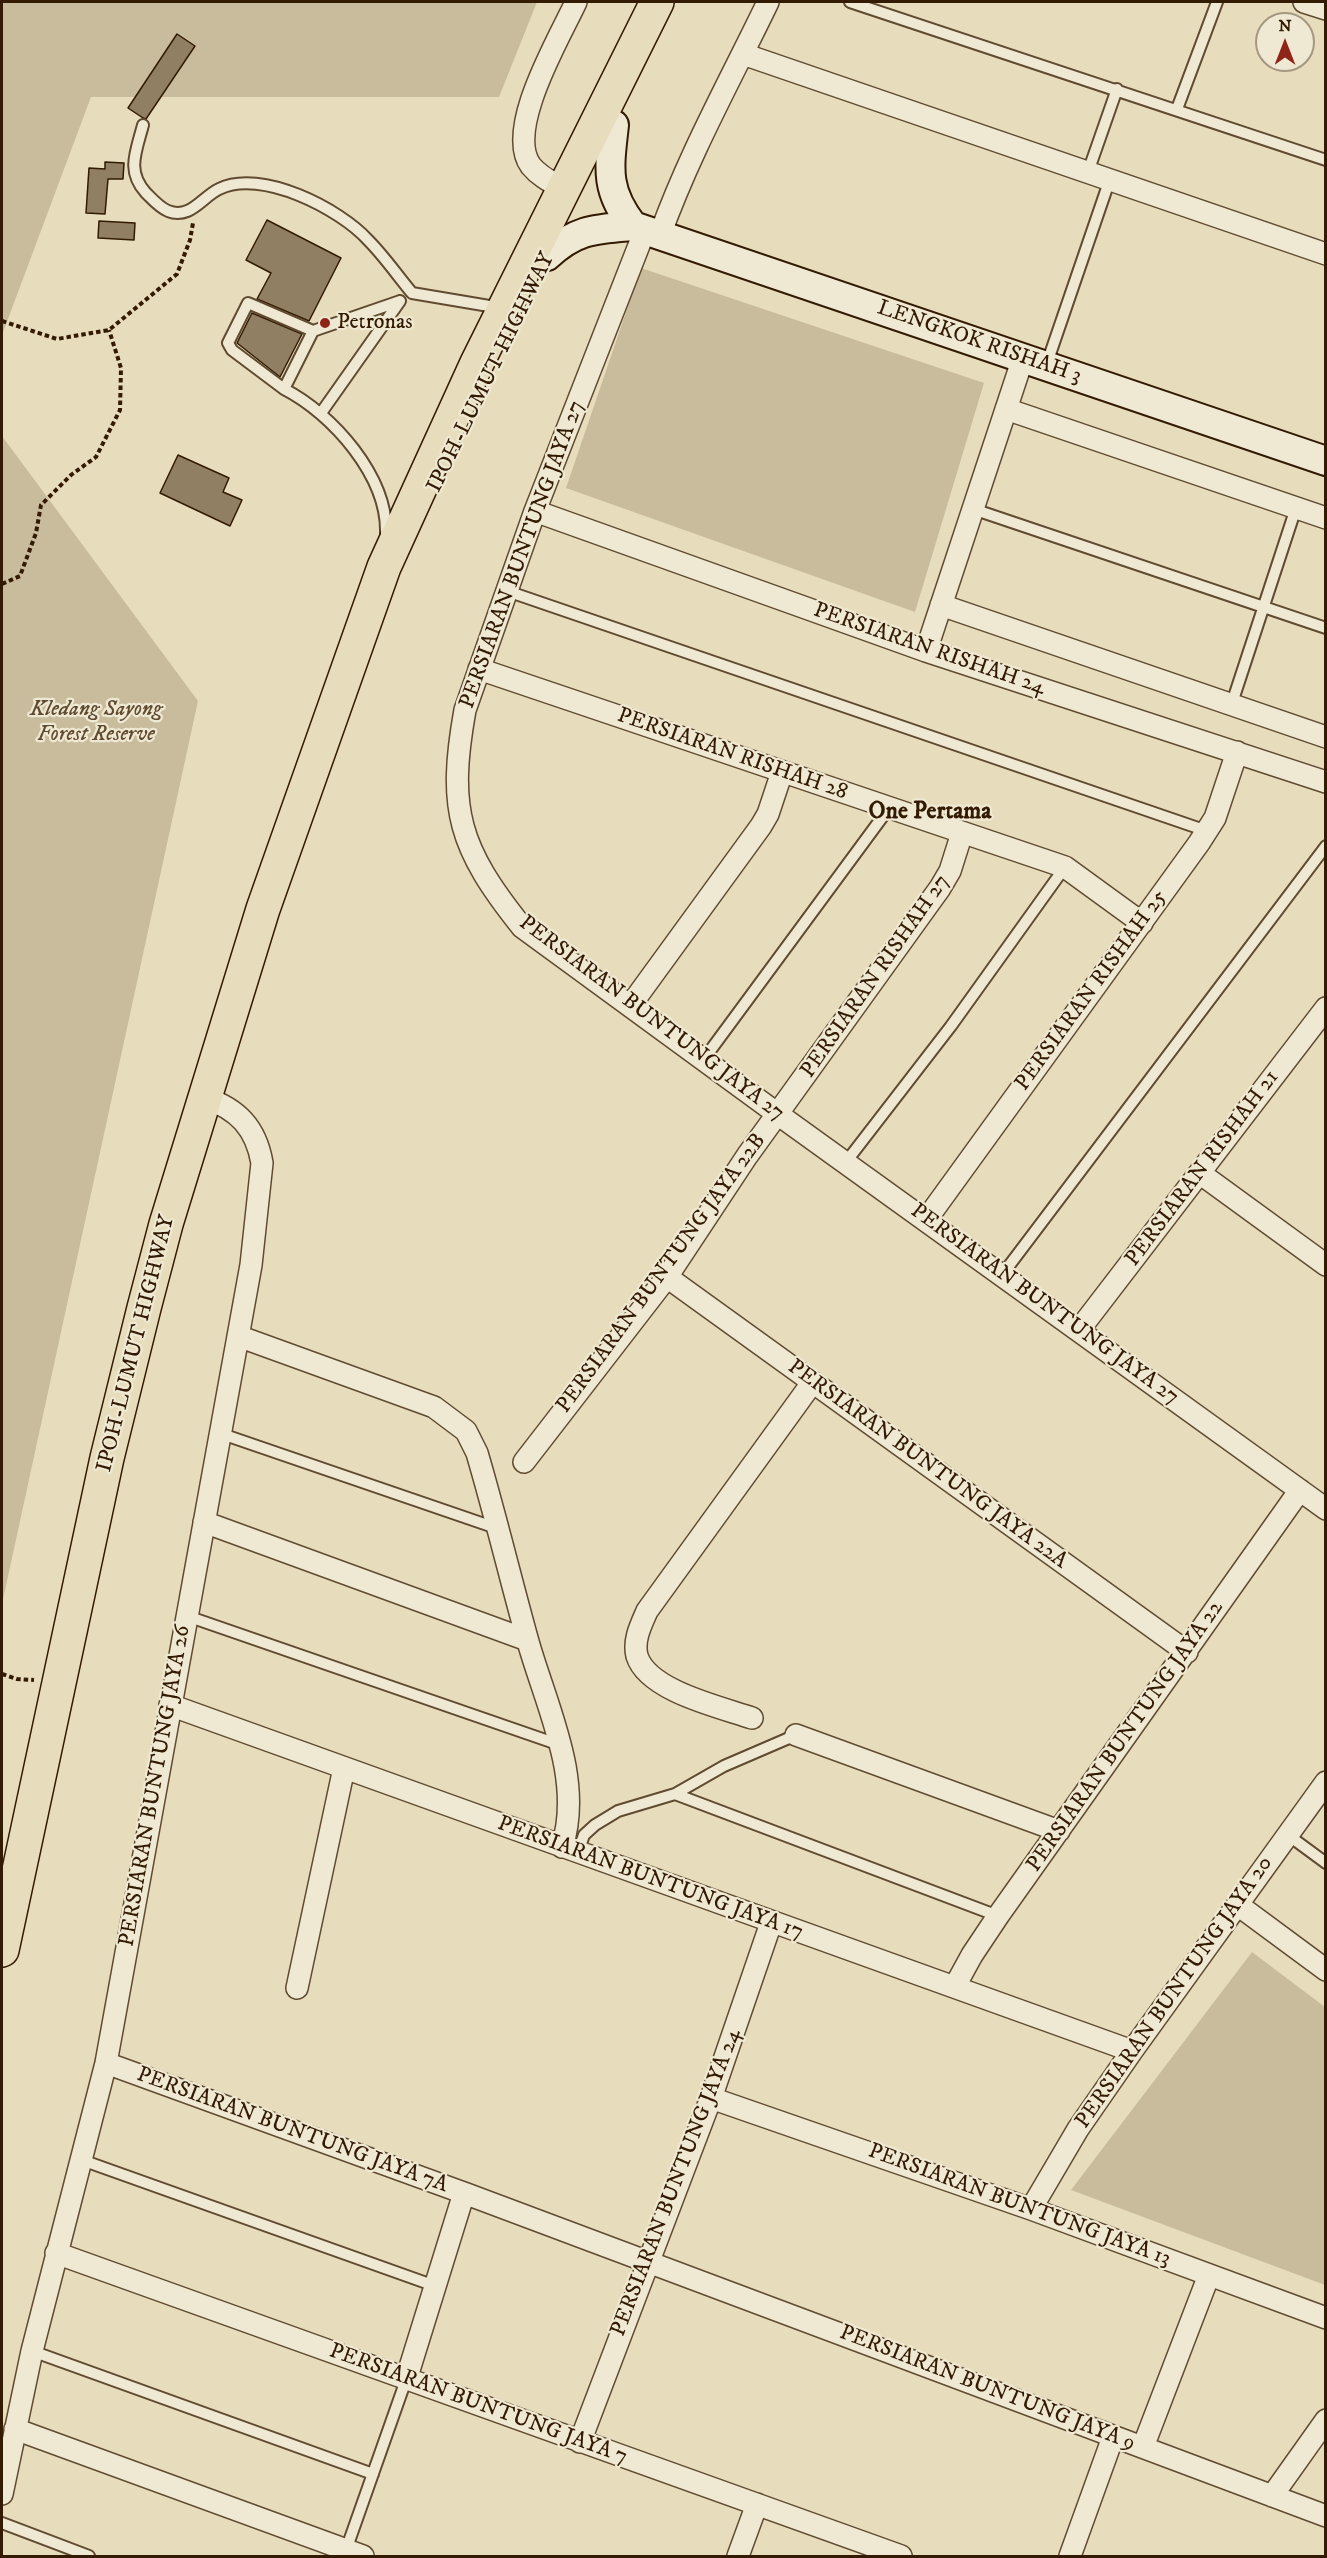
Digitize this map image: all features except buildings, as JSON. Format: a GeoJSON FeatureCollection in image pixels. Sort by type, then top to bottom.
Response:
{"type":"FeatureCollection","features":[{"type":"Feature","properties":{"kind":"highway","name":"IPOH-LUMUT HIGHWAY"},"geometry":{"type":"LineString","coordinates":[[2,1950],[59,1680],[144,1308],[166,1224],[263,909],[384,567],[504,309],[657,2]]}},
{"type":"Feature","properties":{"kind":"highway","name":"IPOH-LUMUT HIGHWAY"},"geometry":{"type":"LineString","coordinates":[[319,750],[444,472],[547,256],[675,2]]}},
{"type":"Feature","properties":{"kind":"street"},"geometry":{"type":"LineString","coordinates":[[565,190],[540,175],[530,164],[524,149],[524,131],[534,92],[576,2]]}},
{"type":"Feature","properties":{"kind":"street","name":"PERSIARAN BUNTUNG JAYA 27"},"geometry":{"type":"LineString","coordinates":[[768,2],[699,140],[646,230],[535,511],[479,669],[465,710],[459,745],[457,781],[459,815],[470,848],[493,890],[522,927],[1326,1509]]}},
{"type":"Feature","properties":{"kind":"street"},"geometry":{"type":"LineString","coordinates":[[1304,2],[1326,9]]}},
{"type":"Feature","properties":{"kind":"street"},"geometry":{"type":"LineString","coordinates":[[743,54],[1326,254]]}},
{"type":"Feature","properties":{"kind":"street"},"geometry":{"type":"LineString","coordinates":[[614,125],[611,185],[614,199],[646,230]]}},
{"type":"Feature","properties":{"kind":"street","name":"LENGKOK RISHAH 3"},"geometry":{"type":"LineString","coordinates":[[547,256],[575,234],[589,230],[646,230],[1326,461]]}},
{"type":"Feature","properties":{"kind":"street"},"geometry":{"type":"LineString","coordinates":[[926,651],[1006,409],[1034,362]]}},
{"type":"Feature","properties":{"kind":"street"},"geometry":{"type":"LineString","coordinates":[[1006,409],[1326,518]]}},
{"type":"Feature","properties":{"kind":"street","name":"PERSIARAN RISHAH 24"},"geometry":{"type":"LineString","coordinates":[[535,511],[926,651],[1326,782]]}},
{"type":"Feature","properties":{"kind":"street"},"geometry":{"type":"LineString","coordinates":[[941,605],[1326,737]]}},
{"type":"Feature","properties":{"kind":"street","name":"PERSIARAN RISHAH 28"},"geometry":{"type":"LineString","coordinates":[[479,669],[1065,867],[1142,923]]}},
{"type":"Feature","properties":{"kind":"street","name":"PERSIARAN RISHAH 25"},"geometry":{"type":"LineString","coordinates":[[926,1220],[1207,831],[1215,818],[1237,752]]}},
{"type":"Feature","properties":{"kind":"street"},"geometry":{"type":"LineString","coordinates":[[630,1006],[761,826],[768,814],[782,772]]}},
{"type":"Feature","properties":{"kind":"street","name":"PERSIARAN RISHAH 27"},"geometry":{"type":"LineString","coordinates":[[779,1115],[940,888],[950,871],[962,833]]}},
{"type":"Feature","properties":{"kind":"street","name":"PERSIARAN RISHAH 21"},"geometry":{"type":"LineString","coordinates":[[1079,1330],[1201,1174],[1326,1008]]}},
{"type":"Feature","properties":{"kind":"street","name":"PERSIARAN BUNTUNG JAYA 26"},"geometry":{"type":"LineString","coordinates":[[2,2494],[32,2351],[79,2158],[105,2063],[222,1434],[251,1265],[262,1163],[260,1148],[244,1119],[235,1111],[205,1098]]}},
{"type":"Feature","properties":{"kind":"street","name":"PERSIARAN BUNTUNG JAYA 22B"},"geometry":{"type":"LineString","coordinates":[[524,1462],[667,1277],[747,1156],[779,1115]]}},
{"type":"Feature","properties":{"kind":"street"},"geometry":{"type":"LineString","coordinates":[[1201,1174],[1326,1265]]}},
{"type":"Feature","properties":{"kind":"street","name":"PERSIARAN BUNTUNG JAYA 22A"},"geometry":{"type":"LineString","coordinates":[[667,1277],[1187,1652]]}},
{"type":"Feature","properties":{"kind":"street"},"geometry":{"type":"LineString","coordinates":[[238,1336],[434,1407],[466,1431],[477,1453],[527,1640],[560,1745],[570,1850]]}},
{"type":"Feature","properties":{"kind":"street"},"geometry":{"type":"LineString","coordinates":[[752,1718],[665,1686],[648,1674],[637,1655],[637,1634],[647,1611],[812,1383]]}},
{"type":"Feature","properties":{"kind":"street","name":"PERSIARAN BUNTUNG JAYA 22"},"geometry":{"type":"LineString","coordinates":[[955,1986],[998,1916],[1300,1490]]}},
{"type":"Feature","properties":{"kind":"street"},"geometry":{"type":"LineString","coordinates":[[204,1522],[527,1640]]}},
{"type":"Feature","properties":{"kind":"street","name":"PERSIARAN BUNTUNG JAYA 17"},"geometry":{"type":"LineString","coordinates":[[170,1705],[1132,2051]]}},
{"type":"Feature","properties":{"kind":"street"},"geometry":{"type":"LineString","coordinates":[[796,1735],[1059,1831]]}},
{"type":"Feature","properties":{"kind":"street"},"geometry":{"type":"LineString","coordinates":[[297,1988],[344,1768]]}},
{"type":"Feature","properties":{"kind":"street","name":"PERSIARAN BUNTUNG JAYA 20"},"geometry":{"type":"LineString","coordinates":[[1031,2209],[1078,2129],[1326,1782]]}},
{"type":"Feature","properties":{"kind":"street"},"geometry":{"type":"LineString","coordinates":[[1238,1905],[1326,1970]]}},
{"type":"Feature","properties":{"kind":"street","name":"PERSIARAN BUNTUNG JAYA 24"},"geometry":{"type":"LineString","coordinates":[[580,2442],[711,2098],[771,1923]]}},
{"type":"Feature","properties":{"kind":"street","name":"PERSIARAN BUNTUNG JAYA 7A"},"geometry":{"type":"LineString","coordinates":[[105,2063],[464,2193],[406,2380]]}},
{"type":"Feature","properties":{"kind":"street","name":"PERSIARAN BUNTUNG JAYA 13"},"geometry":{"type":"LineString","coordinates":[[711,2098],[1031,2209],[1326,2318]]}},
{"type":"Feature","properties":{"kind":"street","name":"PERSIARAN BUNTUNG JAYA 9"},"geometry":{"type":"LineString","coordinates":[[464,2193],[1326,2516]]}},
{"type":"Feature","properties":{"kind":"street","name":"PERSIARAN BUNTUNG JAYA 7"},"geometry":{"type":"LineString","coordinates":[[56,2253],[901,2556]]}},
{"type":"Feature","properties":{"kind":"street"},"geometry":{"type":"LineString","coordinates":[[1143,2447],[1209,2275]]}},
{"type":"Feature","properties":{"kind":"street"},"geometry":{"type":"LineString","coordinates":[[1272,2496],[1326,2420]]}},
{"type":"Feature","properties":{"kind":"street"},"geometry":{"type":"LineString","coordinates":[[15,2429],[351,2554]]}},
{"type":"Feature","properties":{"kind":"street"},"geometry":{"type":"LineString","coordinates":[[1070,2556],[1113,2437]]}},
{"type":"Feature","properties":{"kind":"street"},"geometry":{"type":"LineString","coordinates":[[738,2556],[757,2504]]}},
{"type":"Feature","properties":{"kind":"lane"},"geometry":{"type":"LineString","coordinates":[[850,2],[1326,160]]}},
{"type":"Feature","properties":{"kind":"lane"},"geometry":{"type":"LineString","coordinates":[[1177,109],[1217,2]]}},
{"type":"Feature","properties":{"kind":"lane"},"geometry":{"type":"LineString","coordinates":[[1088,172],[1117,89]]}},
{"type":"Feature","properties":{"kind":"lane"},"geometry":{"type":"LineString","coordinates":[[143,125],[133,164],[136,182],[168,211],[182,213],[196,208],[221,188],[258,184],[320,204],[367,238],[412,293],[504,309]]}},
{"type":"Feature","properties":{"kind":"lane"},"geometry":{"type":"LineString","coordinates":[[1034,362],[1110,179]]}},
{"type":"Feature","properties":{"kind":"lane"},"geometry":{"type":"LineString","coordinates":[[384,567],[386,522],[378,486],[365,464],[321,413],[232,350],[228,343],[248,303],[313,331],[400,301],[412,293]]}},
{"type":"Feature","properties":{"kind":"lane"},"geometry":{"type":"LineString","coordinates":[[321,413],[400,301]]}},
{"type":"Feature","properties":{"kind":"lane"},"geometry":{"type":"LineString","coordinates":[[284,389],[313,331]]}},
{"type":"Feature","properties":{"kind":"lane"},"geometry":{"type":"LineString","coordinates":[[1231,706],[1296,508]]}},
{"type":"Feature","properties":{"kind":"lane"},"geometry":{"type":"LineString","coordinates":[[973,509],[1326,628]]}},
{"type":"Feature","properties":{"kind":"lane"},"geometry":{"type":"LineString","coordinates":[[507,591],[1207,831]]}},
{"type":"Feature","properties":{"kind":"lane"},"geometry":{"type":"LineString","coordinates":[[704,1059],[889,808]]}},
{"type":"Feature","properties":{"kind":"lane"},"geometry":{"type":"LineString","coordinates":[[1002,1275],[1326,846]]}},
{"type":"Feature","properties":{"kind":"lane"},"geometry":{"type":"LineString","coordinates":[[846,1162],[951,1026],[1065,867]]}},
{"type":"Feature","properties":{"kind":"lane"},"geometry":{"type":"LineString","coordinates":[[222,1434],[499,1529]]}},
{"type":"Feature","properties":{"kind":"lane"},"geometry":{"type":"LineString","coordinates":[[187,1616],[560,1745]]}},
{"type":"Feature","properties":{"kind":"lane"},"geometry":{"type":"LineString","coordinates":[[570,1850],[595,1825],[618,1811],[675,1794],[724,1766],[796,1735]]}},
{"type":"Feature","properties":{"kind":"lane"},"geometry":{"type":"LineString","coordinates":[[675,1794],[998,1916]]}},
{"type":"Feature","properties":{"kind":"lane"},"geometry":{"type":"LineString","coordinates":[[1288,1835],[1326,1863]]}},
{"type":"Feature","properties":{"kind":"lane"},"geometry":{"type":"LineString","coordinates":[[79,2158],[435,2286]]}},
{"type":"Feature","properties":{"kind":"lane"},"geometry":{"type":"LineString","coordinates":[[32,2351],[373,2474]]}},
{"type":"Feature","properties":{"kind":"lane"},"geometry":{"type":"LineString","coordinates":[[351,2554],[373,2474],[406,2380]]}},
{"type":"Feature","properties":{"kind":"lane"},"geometry":{"type":"LineString","coordinates":[[2,2523],[89,2556]]}},
{"type":"Feature","properties":{"kind":"path"},"geometry":{"type":"LineString","coordinates":[[2,321],[57,339],[109,330],[177,274],[190,240],[196,208]]}},
{"type":"Feature","properties":{"kind":"path"},"geometry":{"type":"LineString","coordinates":[[2,584],[20,576],[36,533],[41,505],[71,475],[96,457],[120,410],[120,368],[109,330]]}},
{"type":"Feature","properties":{"kind":"path"},"geometry":{"type":"LineString","coordinates":[[2,1674],[17,1680],[59,1680]]}},
{"type":"Feature","properties":{"kind":"green space"},"geometry":{"type":"Polygon","coordinates":[[[2,2],[537,2],[499,97],[91,97],[2,335],[2,2]]]}},
{"type":"Feature","properties":{"kind":"green space"},"geometry":{"type":"Polygon","coordinates":[[[641,268],[984,383],[915,612],[566,488],[641,268]]]}},
{"type":"Feature","properties":{"kind":"green space","name":"Kledang Sayong Forest Reserve"},"geometry":{"type":"Polygon","coordinates":[[[2,436],[198,701],[2,1604],[2,436]]]}},
{"type":"Feature","properties":{"kind":"green space"},"geometry":{"type":"Polygon","coordinates":[[[1252,1952],[1325,2007],[1325,2285],[1071,2190],[1252,1952]]]}},
{"type":"Feature","properties":{"kind":"place","name":"Petronas"},"geometry":{"type":"Point","coordinates":[325,323]}},
{"type":"Feature","properties":{"kind":"district","name":"One Pertama"},"geometry":{"type":"Point","coordinates":[930,813]}}]}
